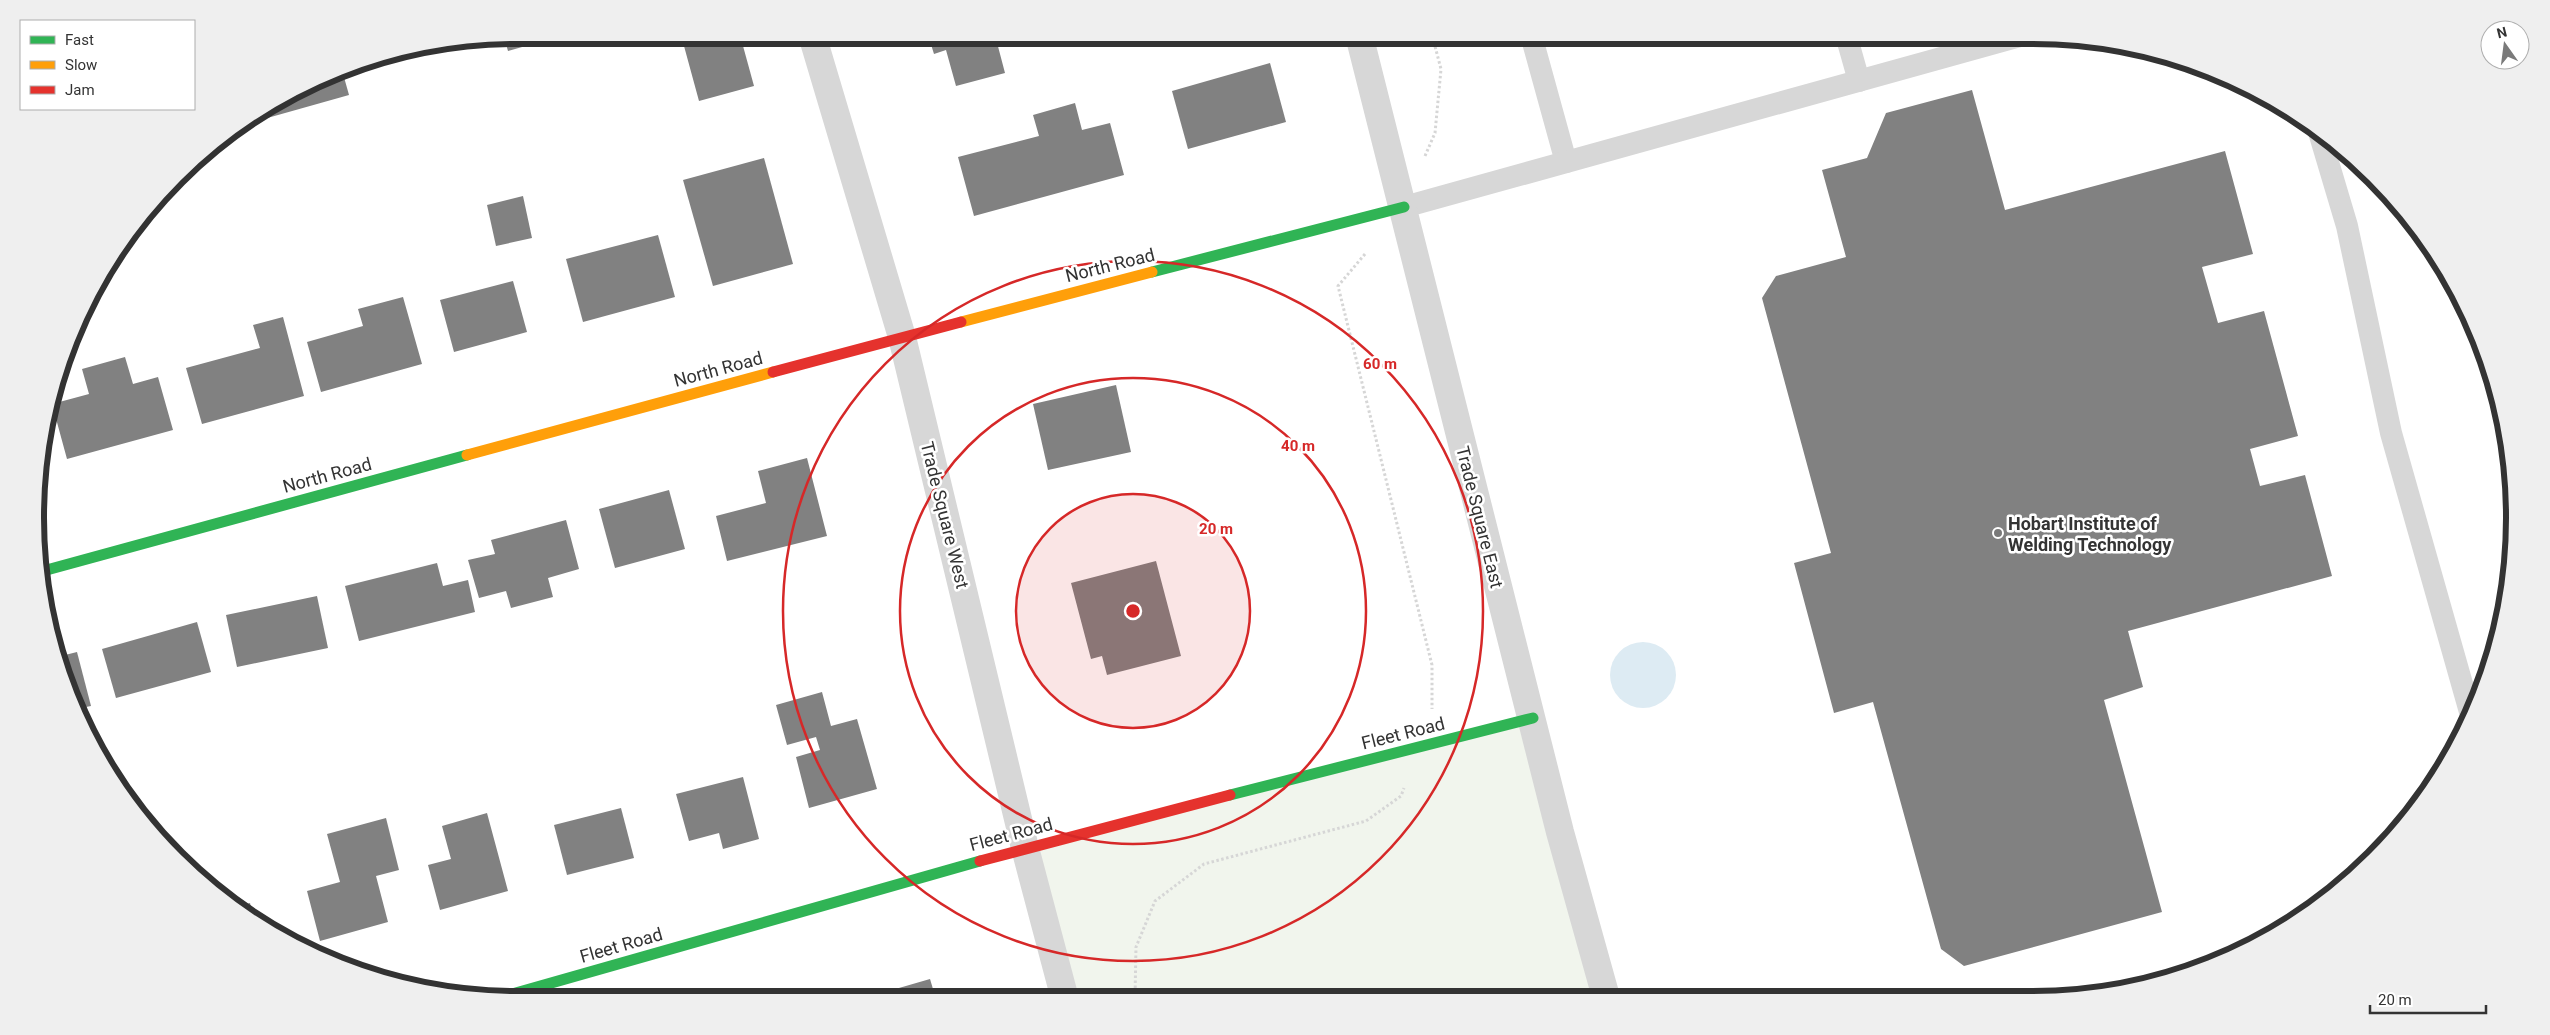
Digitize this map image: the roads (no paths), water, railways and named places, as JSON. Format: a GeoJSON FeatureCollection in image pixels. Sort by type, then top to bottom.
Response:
{"type":"FeatureCollection","features":[{"type":"Feature","properties":{"kind":"street","name":"Trade Square West"},"geometry":{"type":"LineString","coordinates":[[815,44],[902,337],[1025,848],[1063,991]]}},
{"type":"Feature","properties":{"kind":"street","name":"Trade Square East"},"geometry":{"type":"LineString","coordinates":[[1361,44],[1404,208],[1498,590],[1533,718],[1560,832],[1604,991]]}},
{"type":"Feature","properties":{"kind":"street","name":"North Road"},"geometry":{"type":"LineString","coordinates":[[47,570],[902,337],[1404,208]]}},
{"type":"Feature","properties":{"kind":"street","name":"Fleet Road"},"geometry":{"type":"LineString","coordinates":[[526,991],[1025,848],[1533,718]]}},
{"type":"Feature","properties":{"kind":"lane"},"geometry":{"type":"LineString","coordinates":[[1533,44],[1566,162]]}},
{"type":"Feature","properties":{"kind":"lane"},"geometry":{"type":"LineString","coordinates":[[1849,44],[1859,81]]}},
{"type":"Feature","properties":{"kind":"lane"},"geometry":{"type":"LineString","coordinates":[[1404,208],[1992,44]]}},
{"type":"Feature","properties":{"kind":"lane"},"geometry":{"type":"LineString","coordinates":[[2322,143],[2347,226],[2391,433],[2468,704]]}},
{"type":"Feature","properties":{"kind":"place","name":"Hobart Institute of Welding Technology"},"geometry":{"type":"Point","coordinates":[1998,533]}}]}
